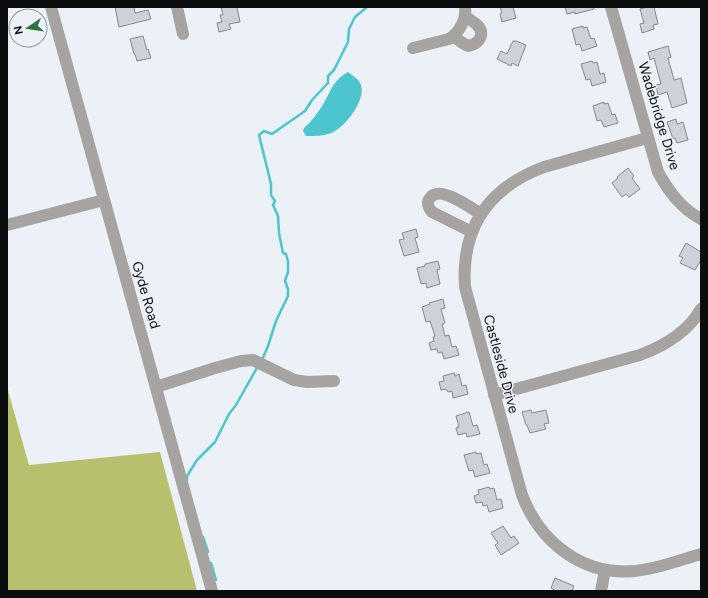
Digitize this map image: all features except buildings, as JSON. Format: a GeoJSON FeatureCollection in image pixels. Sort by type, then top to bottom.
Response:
{"type":"FeatureCollection","features":[{"type":"Feature","properties":{"kind":"street","name":"Gyde Road"},"geometry":{"type":"LineString","coordinates":[[51,7],[212,591]]}},
{"type":"Feature","properties":{"kind":"street"},"geometry":{"type":"LineString","coordinates":[[177,7],[183,34]]}},
{"type":"Feature","properties":{"kind":"street","name":"Wadebridge Drive"},"geometry":{"type":"LineString","coordinates":[[611,7],[656,167],[665,186],[674,198],[683,207],[701,219]]}},
{"type":"Feature","properties":{"kind":"street"},"geometry":{"type":"LineString","coordinates":[[413,48],[449,39],[454,36],[462,26],[465,12]]}},
{"type":"Feature","properties":{"kind":"street"},"geometry":{"type":"LineString","coordinates":[[454,36],[468,46],[478,42],[480,38],[481,33],[479,27],[465,12]]}},
{"type":"Feature","properties":{"kind":"street","name":"Castleside Drive"},"geometry":{"type":"LineString","coordinates":[[647,138],[529,173],[514,180],[500,191],[481,214],[472,232],[465,258],[466,287],[522,495],[534,521],[549,540],[566,553],[587,564],[604,570],[644,570],[701,554]]}},
{"type":"Feature","properties":{"kind":"street"},"geometry":{"type":"LineString","coordinates":[[472,232],[432,212],[429,208],[429,199],[432,195],[442,193],[459,200],[481,214]]}},
{"type":"Feature","properties":{"kind":"street"},"geometry":{"type":"LineString","coordinates":[[7,224],[104,200]]}},
{"type":"Feature","properties":{"kind":"street"},"geometry":{"type":"LineString","coordinates":[[494,395],[640,355],[653,350],[683,330],[701,309]]}},
{"type":"Feature","properties":{"kind":"street"},"geometry":{"type":"LineString","coordinates":[[156,387],[241,361],[258,362],[294,380],[307,382],[334,381]]}},
{"type":"Feature","properties":{"kind":"street"},"geometry":{"type":"LineString","coordinates":[[601,591],[604,570]]}},
{"type":"Feature","properties":{"kind":"green space"},"geometry":{"type":"Polygon","coordinates":[[[7,387],[29,465],[160,452],[197,591],[7,591],[7,387]]]}},
{"type":"Feature","properties":{"kind":"water"},"geometry":{"type":"Polygon","coordinates":[[[348,72],[360,83],[362,91],[353,113],[342,126],[331,133],[306,136],[303,131],[304,128],[318,112],[338,79],[348,72]]]}},
{"type":"Feature","properties":{"kind":"waterway"},"geometry":{"type":"LineString","coordinates":[[262,360],[276,321],[288,296],[288,289],[285,281],[288,272],[288,261],[286,254],[283,253],[279,233],[278,216],[273,205],[275,201],[271,195],[271,184],[259,135],[264,131],[272,134],[305,111],[312,100],[328,83],[328,76],[334,70],[348,42],[349,29],[355,17],[367,7]]}},
{"type":"Feature","properties":{"kind":"waterway"},"geometry":{"type":"LineString","coordinates":[[187,480],[187,476],[197,460],[215,442],[229,414],[236,405],[258,366]]}},
{"type":"Feature","properties":{"kind":"waterway"},"geometry":{"type":"LineString","coordinates":[[203,537],[208,552]]}},
{"type":"Feature","properties":{"kind":"waterway"},"geometry":{"type":"LineString","coordinates":[[211,563],[216,580]]}}]}
